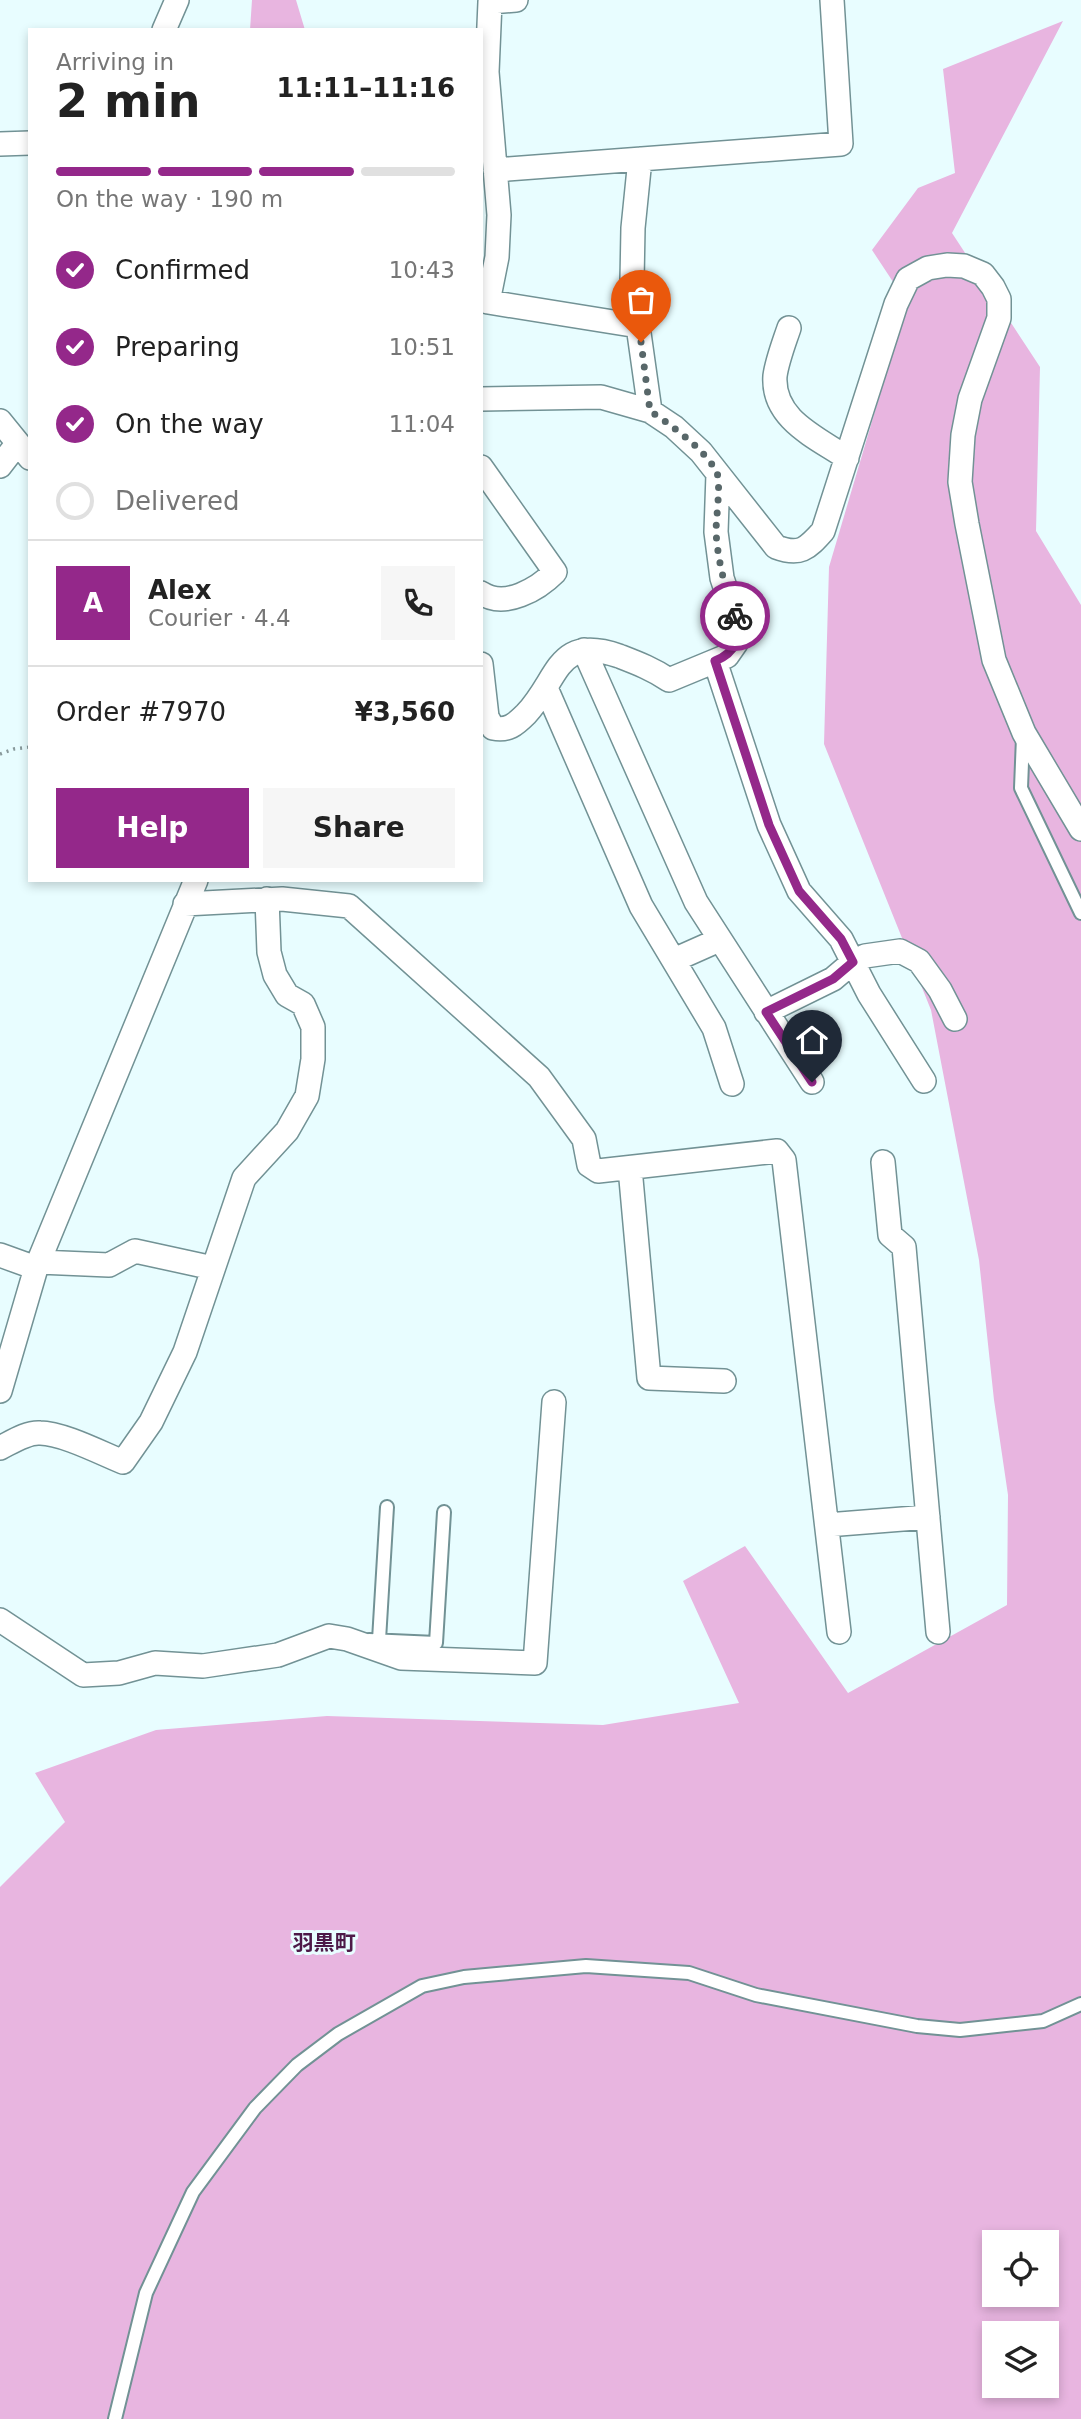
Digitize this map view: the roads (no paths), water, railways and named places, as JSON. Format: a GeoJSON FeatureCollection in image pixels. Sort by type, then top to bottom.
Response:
{"type":"FeatureCollection","features":[{"type":"Feature","properties":{"kind":"street"},"geometry":{"type":"LineString","coordinates":[[165,28],[177,0]]}},
{"type":"Feature","properties":{"kind":"street"},"geometry":{"type":"LineString","coordinates":[[516,0],[490,1],[487,72],[499,215],[497,257],[485,301],[638,326]]}},
{"type":"Feature","properties":{"kind":"street"},"geometry":{"type":"LineString","coordinates":[[495,170],[841,144],[832,0]]}},
{"type":"Feature","properties":{"kind":"street"},"geometry":{"type":"LineString","coordinates":[[0,144],[28,143]]}},
{"type":"Feature","properties":{"kind":"street"},"geometry":{"type":"LineString","coordinates":[[640,159],[633,228],[632,281],[650,411]]}},
{"type":"Feature","properties":{"kind":"street"},"geometry":{"type":"LineString","coordinates":[[484,400],[601,397],[650,411],[674,427],[701,452],[776,547],[789,552],[807,548],[823,531],[896,304],[908,279],[928,268],[947,265],[964,266],[983,274],[999,299],[999,318],[970,399],[963,435],[960,482],[967,524],[994,660],[1024,733],[1081,829]]}},
{"type":"Feature","properties":{"kind":"street"},"geometry":{"type":"LineString","coordinates":[[789,328],[775,374],[779,405],[789,418],[847,458]]}},
{"type":"Feature","properties":{"kind":"street"},"geometry":{"type":"LineString","coordinates":[[0,421],[23,451],[0,466]]}},
{"type":"Feature","properties":{"kind":"street"},"geometry":{"type":"LineString","coordinates":[[483,470],[555,572],[528,593],[502,599],[483,594]]}},
{"type":"Feature","properties":{"kind":"street"},"geometry":{"type":"LineString","coordinates":[[483,682],[487,717],[493,728],[503,730],[516,725],[538,702],[560,663],[575,652],[603,651],[643,665],[668,680],[727,656],[736,643],[738,625],[722,578],[716,532],[718,474]]}},
{"type":"Feature","properties":{"kind":"street"},"geometry":{"type":"LineString","coordinates":[[584,650],[696,902],[812,1082]]}},
{"type":"Feature","properties":{"kind":"street"},"geometry":{"type":"LineString","coordinates":[[715,661],[769,825],[799,891],[841,939],[869,994],[924,1081]]}},
{"type":"Feature","properties":{"kind":"street"},"geometry":{"type":"LineString","coordinates":[[546,688],[641,906],[714,1028],[732,1084]]}},
{"type":"Feature","properties":{"kind":"street"},"geometry":{"type":"LineString","coordinates":[[0,1391],[37,1265],[195,882]]}},
{"type":"Feature","properties":{"kind":"street"},"geometry":{"type":"LineString","coordinates":[[0,1448],[38,1432],[53,1435],[123,1462],[151,1422],[185,1352],[244,1178],[287,1131],[307,1096],[313,1059],[313,1027],[303,1004],[287,995],[275,975],[269,952],[267,899]]}},
{"type":"Feature","properties":{"kind":"street"},"geometry":{"type":"LineString","coordinates":[[185,904],[282,899],[349,906],[539,1077],[584,1139],[589,1165],[598,1171],[777,1151],[784,1160],[839,1632]]}},
{"type":"Feature","properties":{"kind":"street"},"geometry":{"type":"LineString","coordinates":[[674,960],[719,940]]}},
{"type":"Feature","properties":{"kind":"street"},"geometry":{"type":"LineString","coordinates":[[766,1012],[833,979],[853,962],[865,956],[900,951],[919,961],[940,990],[955,1019]]}},
{"type":"Feature","properties":{"kind":"street"},"geometry":{"type":"LineString","coordinates":[[883,1162],[890,1236],[904,1247],[939,1632]]}},
{"type":"Feature","properties":{"kind":"street"},"geometry":{"type":"LineString","coordinates":[[630,1168],[649,1378],[724,1381]]}},
{"type":"Feature","properties":{"kind":"street"},"geometry":{"type":"LineString","coordinates":[[0,1255],[37,1265],[109,1265],[135,1251],[214,1268]]}},
{"type":"Feature","properties":{"kind":"street"},"geometry":{"type":"LineString","coordinates":[[0,1620],[83,1675],[119,1673],[156,1663],[203,1666],[278,1655],[329,1636],[347,1639],[401,1658],[536,1663],[554,1402]]}},
{"type":"Feature","properties":{"kind":"street"},"geometry":{"type":"LineString","coordinates":[[827,1525],[928,1517]]}},
{"type":"Feature","properties":{"kind":"lane"},"geometry":{"type":"LineString","coordinates":[[1024,733],[1020,788],[1081,913]]}},
{"type":"Feature","properties":{"kind":"lane"},"geometry":{"type":"LineString","coordinates":[[379,1640],[387,1507]]}},
{"type":"Feature","properties":{"kind":"lane"},"geometry":{"type":"LineString","coordinates":[[347,1639],[436,1643],[444,1512]]}},
{"type":"Feature","properties":{"kind":"lane"},"geometry":{"type":"LineString","coordinates":[[115,2419],[146,2293],[193,2192],[255,2108],[297,2065],[338,2034],[422,1986],[464,1977],[586,1966],[689,1973],[756,1995],[918,2026],[960,2030],[1043,2021],[1081,2004]]}},
{"type":"Feature","properties":{"kind":"district","name":"羽黒町"},"geometry":{"type":"Point","coordinates":[324,1943]}}]}
